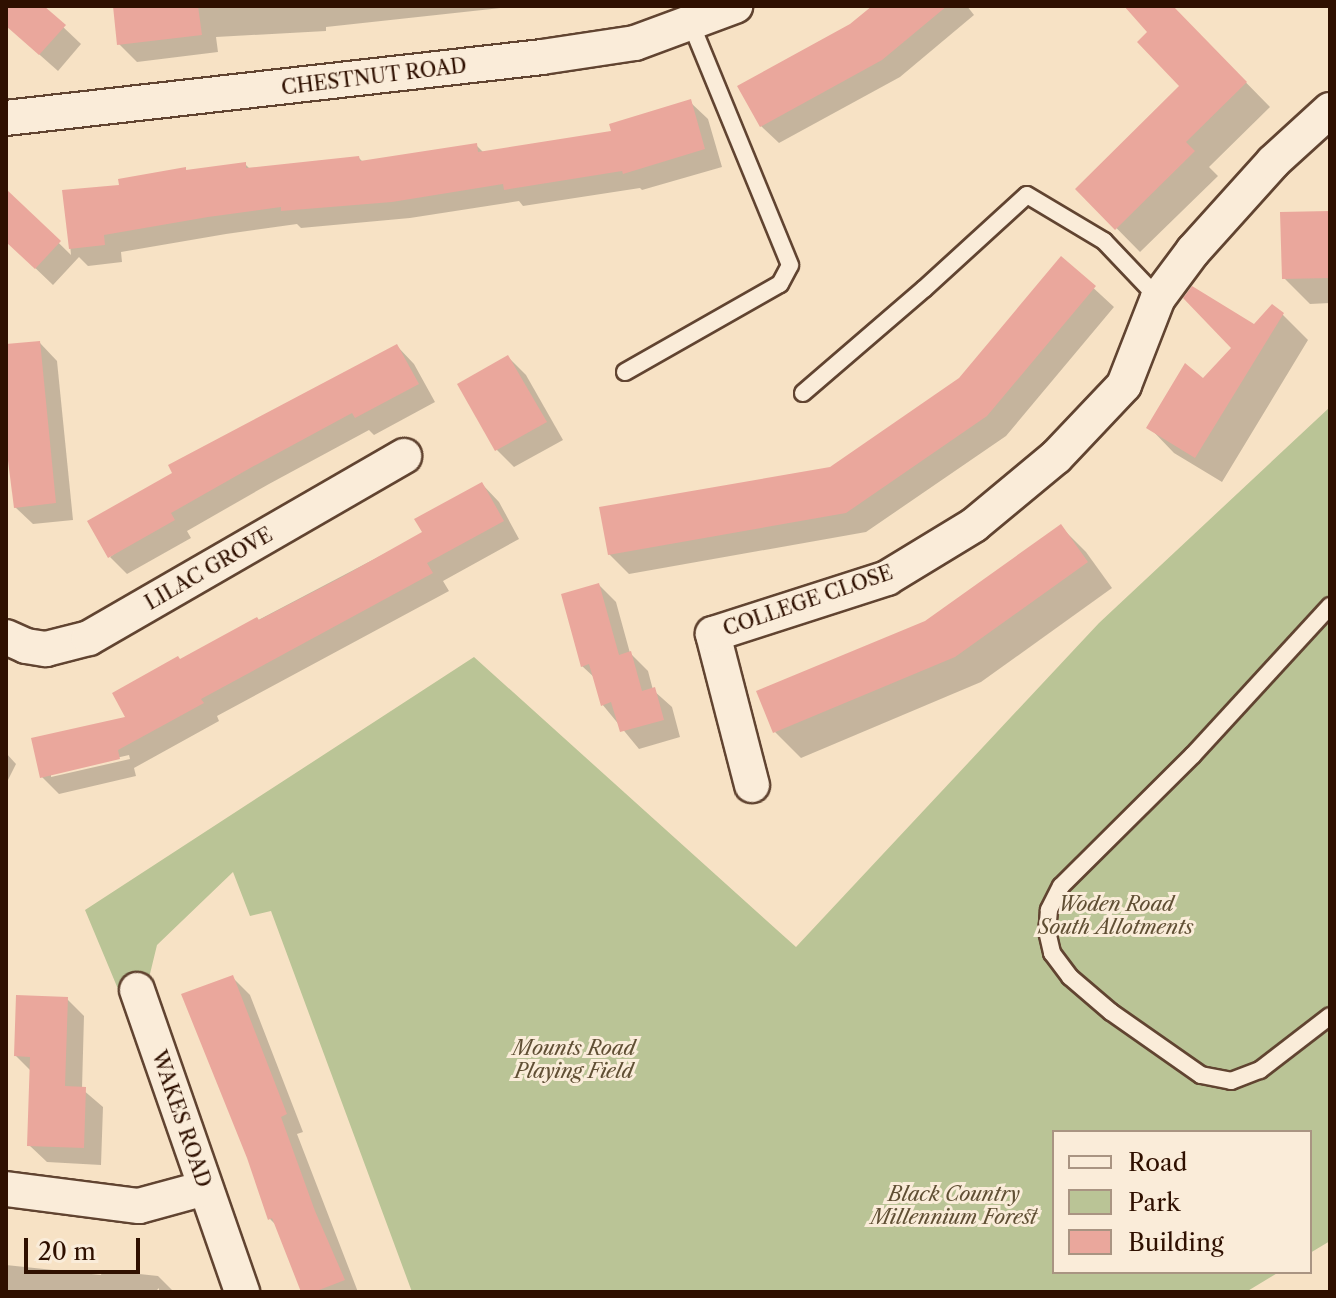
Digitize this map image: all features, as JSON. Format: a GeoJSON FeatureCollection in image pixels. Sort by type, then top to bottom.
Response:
{"type":"FeatureCollection","features":[{"type":"Feature","properties":{"kind":"street","name":"CHESTNUT ROAD"},"geometry":{"type":"LineString","coordinates":[[6,118],[542,57],[635,43],[735,6]]}},
{"type":"Feature","properties":{"kind":"street","name":"COLLEGE CLOSE"},"geometry":{"type":"LineString","coordinates":[[752,785],[713,634],[887,578],[974,525],[1056,457],[1124,385],[1158,298],[1228,208],[1330,110]]}},
{"type":"Feature","properties":{"kind":"street","name":"LILAC GROVE"},"geometry":{"type":"LineString","coordinates":[[6,637],[26,646],[46,649],[89,638],[404,456]]}},
{"type":"Feature","properties":{"kind":"street","name":"WAKES ROAD"},"geometry":{"type":"LineString","coordinates":[[137,990],[242,1292]]}},
{"type":"Feature","properties":{"kind":"street"},"geometry":{"type":"LineString","coordinates":[[6,1189],[139,1206],[205,1188]]}},
{"type":"Feature","properties":{"kind":"lane"},"geometry":{"type":"LineString","coordinates":[[625,372],[780,284],[790,265],[691,24]]}},
{"type":"Feature","properties":{"kind":"lane"},"geometry":{"type":"LineString","coordinates":[[803,393],[1027,195],[1104,241],[1158,298]]}},
{"type":"Feature","properties":{"kind":"lane"},"geometry":{"type":"LineString","coordinates":[[1330,606],[1193,755],[1061,886],[1049,910],[1047,931],[1052,953],[1070,977],[1111,1012],[1201,1075],[1231,1081],[1260,1070],[1330,1016]]}},
{"type":"Feature","properties":{"kind":"green space"},"geometry":{"type":"Polygon","coordinates":[[[1330,407],[1330,1241],[1312,1252],[1312,1130],[1052,1130],[1052,1274],[1276,1274],[1246,1292],[412,1292],[271,911],[250,916],[233,872],[157,945],[149,978],[118,989],[85,910],[474,657],[796,947],[1099,623],[1330,407]]]}},
{"type":"Feature","properties":{"kind":"building"},"geometry":{"type":"Polygon","coordinates":[[[6,6],[44,6],[66,25],[39,55],[6,26],[6,6]]]}},
{"type":"Feature","properties":{"kind":"building"},"geometry":{"type":"Polygon","coordinates":[[[113,6],[198,6],[202,35],[117,45],[113,6]]]}},
{"type":"Feature","properties":{"kind":"building"},"geometry":{"type":"Polygon","coordinates":[[[872,6],[947,6],[882,60],[760,127],[737,86],[850,24],[872,6]]]}},
{"type":"Feature","properties":{"kind":"building"},"geometry":{"type":"Polygon","coordinates":[[[1124,6],[1173,6],[1247,82],[1186,142],[1195,151],[1115,230],[1075,189],[1179,86],[1137,42],[1147,32],[1124,6]]]}},
{"type":"Feature","properties":{"kind":"building"},"geometry":{"type":"Polygon","coordinates":[[[691,99],[705,149],[623,174],[622,171],[504,190],[503,184],[392,202],[281,211],[281,207],[104,235],[105,245],[69,249],[62,190],[119,185],[118,179],[186,167],[186,170],[246,162],[246,168],[359,156],[360,161],[477,143],[478,152],[611,131],[609,124],[691,99]]]}},
{"type":"Feature","properties":{"kind":"building"},"geometry":{"type":"Polygon","coordinates":[[[6,189],[61,241],[35,269],[6,242],[6,189]]]}},
{"type":"Feature","properties":{"kind":"building"},"geometry":{"type":"Polygon","coordinates":[[[1330,211],[1330,278],[1282,279],[1280,212],[1330,211]]]}},
{"type":"Feature","properties":{"kind":"building"},"geometry":{"type":"Polygon","coordinates":[[[1061,256],[1096,286],[987,416],[846,513],[608,555],[599,507],[830,467],[959,378],[1061,256]]]}},
{"type":"Feature","properties":{"kind":"building"},"geometry":{"type":"Polygon","coordinates":[[[1192,286],[1254,324],[1272,304],[1284,313],[1195,458],[1146,428],[1185,363],[1203,378],[1231,348],[1183,298],[1192,286]]]}},
{"type":"Feature","properties":{"kind":"building"},"geometry":{"type":"Polygon","coordinates":[[[40,341],[56,503],[14,508],[6,445],[6,344],[40,341]]]}},
{"type":"Feature","properties":{"kind":"building"},"geometry":{"type":"Polygon","coordinates":[[[397,344],[419,384],[355,418],[352,413],[252,467],[171,513],[175,520],[108,558],[87,521],[172,473],[168,465],[397,344]]]}},
{"type":"Feature","properties":{"kind":"building"},"geometry":{"type":"Polygon","coordinates":[[[508,355],[547,422],[495,451],[457,384],[508,355]]]}},
{"type":"Feature","properties":{"kind":"building"},"geometry":{"type":"Polygon","coordinates":[[[482,482],[504,521],[427,563],[433,573],[201,699],[204,703],[118,750],[120,759],[40,778],[31,738],[125,717],[112,693],[178,656],[180,659],[257,617],[259,620],[342,577],[422,532],[414,519],[482,482]]]}},
{"type":"Feature","properties":{"kind":"building"},"geometry":{"type":"Polygon","coordinates":[[[1061,524],[1088,562],[955,657],[773,733],[756,691],[925,621],[1061,524]]]}},
{"type":"Feature","properties":{"kind":"building"},"geometry":{"type":"Polygon","coordinates":[[[599,583],[619,655],[631,651],[642,691],[655,687],[664,720],[620,732],[611,702],[601,706],[589,664],[581,667],[561,594],[599,583]]]}},
{"type":"Feature","properties":{"kind":"building"},"geometry":{"type":"Polygon","coordinates":[[[233,975],[287,1114],[281,1117],[315,1211],[345,1280],[314,1292],[301,1292],[272,1218],[268,1220],[247,1158],[181,994],[233,975]]]}},
{"type":"Feature","properties":{"kind":"building"},"geometry":{"type":"Polygon","coordinates":[[[16,995],[68,997],[65,1086],[86,1087],[84,1148],[27,1146],[30,1057],[14,1056],[16,995]]]}},
{"type":"Feature","properties":{"kind":"park label","name":"Woden Road South Allotments"},"geometry":{"type":"Point","coordinates":[1116,916]}},
{"type":"Feature","properties":{"kind":"park label","name":"Mounts Road Playing Field"},"geometry":{"type":"Point","coordinates":[574,1060]}},
{"type":"Feature","properties":{"kind":"park label","name":"Black Country Millennium Forest"},"geometry":{"type":"Point","coordinates":[954,1206]}}]}
